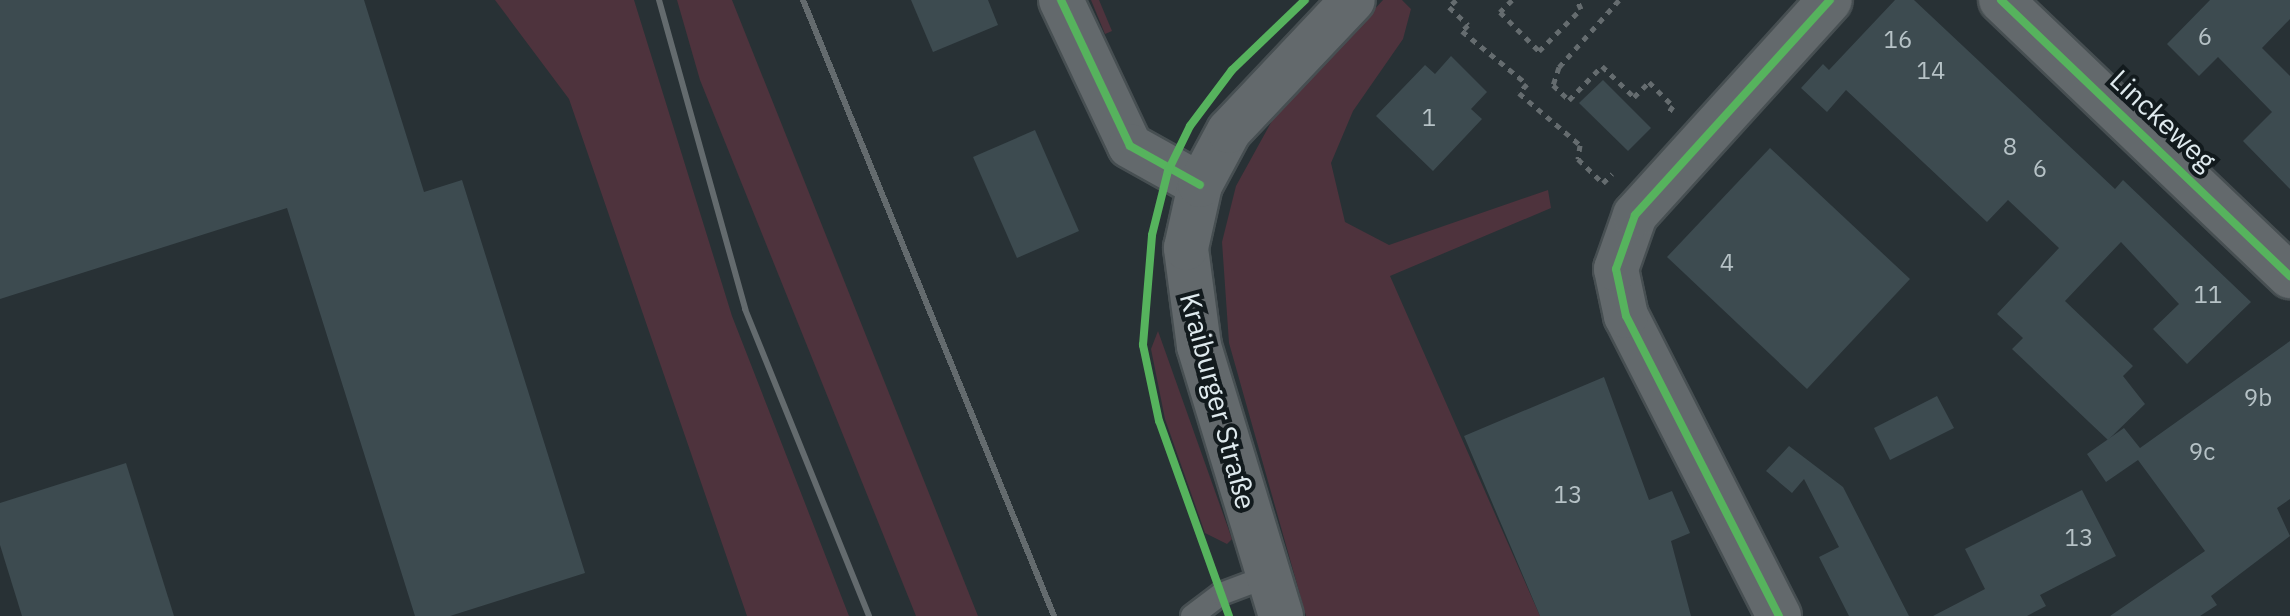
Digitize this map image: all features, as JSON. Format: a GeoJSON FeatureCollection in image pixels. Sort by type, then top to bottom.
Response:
{"type":"FeatureCollection","features":[{"type":"Feature","properties":{"kind":"street"},"geometry":{"type":"LineString","coordinates":[[1061,0],[1130,146],[1200,185]]}},
{"type":"Feature","properties":{"kind":"street","name":"Kraiburger Straße"},"geometry":{"type":"LineString","coordinates":[[1275,596],[1214,403],[1184,277],[1200,185],[1260,92],[1353,0]]}},
{"type":"Feature","properties":{"kind":"street"},"geometry":{"type":"LineString","coordinates":[[1779,616],[1626,316],[1618,248],[1635,215],[1830,0]]}},
{"type":"Feature","properties":{"kind":"street","name":"Linckeweg"},"geometry":{"type":"LineString","coordinates":[[2001,0],[2290,276]]}},
{"type":"Feature","properties":{"kind":"lane"},"geometry":{"type":"LineString","coordinates":[[1192,616],[1221,594],[1275,596]]}},
{"type":"Feature","properties":{"kind":"path"},"geometry":{"type":"LineString","coordinates":[[1456,0],[1449,7],[1468,25],[1462,31],[1527,84],[1519,93],[1580,145],[1578,159],[1603,183],[1621,165]]}},
{"type":"Feature","properties":{"kind":"path"},"geometry":{"type":"LineString","coordinates":[[1512,0],[1500,12],[1539,51],[1581,9],[1577,0]]}},
{"type":"Feature","properties":{"kind":"path"},"geometry":{"type":"LineString","coordinates":[[1619,0],[1559,67],[1553,85],[1569,100],[1602,66],[1634,97],[1649,82],[1673,106],[1667,117]]}},
{"type":"Feature","properties":{"kind":"shaded area"},"geometry":{"type":"Polygon","coordinates":[[[495,0],[634,0],[732,316],[849,616],[747,616],[569,99],[495,0]]]}},
{"type":"Feature","properties":{"kind":"shaded area"},"geometry":{"type":"Polygon","coordinates":[[[677,0],[732,0],[978,616],[916,616],[700,80],[677,0]]]}},
{"type":"Feature","properties":{"kind":"shaded area"},"geometry":{"type":"Polygon","coordinates":[[[1091,0],[1099,0],[1112,31],[1105,34],[1091,0]]]}},
{"type":"Feature","properties":{"kind":"shaded area"},"geometry":{"type":"Polygon","coordinates":[[[1383,0],[1402,0],[1411,9],[1403,39],[1353,111],[1331,163],[1345,222],[1389,245],[1548,190],[1551,208],[1390,276],[1540,616],[1306,616],[1229,343],[1222,242],[1236,186],[1273,119],[1383,0]]]}},
{"type":"Feature","properties":{"kind":"shaded area"},"geometry":{"type":"Polygon","coordinates":[[[1158,331],[1232,539],[1227,544],[1205,533],[1165,419],[1151,349],[1158,331]]]}},
{"type":"Feature","properties":{"kind":"building"},"geometry":{"type":"Polygon","coordinates":[[[0,0],[364,0],[424,192],[462,180],[585,573],[450,616],[415,616],[287,208],[0,299],[0,0]]]}},
{"type":"Feature","properties":{"kind":"building"},"geometry":{"type":"Polygon","coordinates":[[[911,0],[988,0],[998,25],[933,52],[911,0]]]}},
{"type":"Feature","properties":{"kind":"building"},"geometry":{"type":"Polygon","coordinates":[[[1895,0],[1914,0],[2115,189],[2123,180],[2251,302],[2187,364],[2153,329],[2179,304],[2121,242],[2065,301],[2133,366],[2123,376],[2145,404],[2108,440],[2012,349],[2023,338],[1997,314],[2059,248],[2008,200],[1987,222],[1846,90],[1827,112],[1801,88],[1823,64],[1829,70],[1895,0]]]}},
{"type":"Feature","properties":{"kind":"building"},"geometry":{"type":"Polygon","coordinates":[[[2210,0],[2290,0],[2290,19],[2262,48],[2290,76],[2290,189],[2243,141],[2272,112],[2218,57],[2199,76],[2167,44],[2210,0]]]}},
{"type":"Feature","properties":{"kind":"building"},"geometry":{"type":"Polygon","coordinates":[[[1451,56],[1487,92],[1471,109],[1482,119],[1433,171],[1376,116],[1425,65],[1435,74],[1451,56]]]}},
{"type":"Feature","properties":{"kind":"building"},"geometry":{"type":"Polygon","coordinates":[[[1603,80],[1651,128],[1628,151],[1579,103],[1603,80]]]}},
{"type":"Feature","properties":{"kind":"building"},"geometry":{"type":"Polygon","coordinates":[[[1035,130],[1079,231],[1017,258],[973,157],[1035,130]]]}},
{"type":"Feature","properties":{"kind":"building"},"geometry":{"type":"Polygon","coordinates":[[[1770,148],[1910,279],[1807,389],[1667,257],[1770,148]]]}},
{"type":"Feature","properties":{"kind":"building"},"geometry":{"type":"Polygon","coordinates":[[[2290,341],[2290,499],[2277,508],[2290,536],[2211,596],[2217,605],[2200,616],[2110,616],[2205,551],[2138,460],[2106,482],[2087,454],[2124,428],[2140,448],[2290,341]]]}},
{"type":"Feature","properties":{"kind":"building"},"geometry":{"type":"Polygon","coordinates":[[[1604,377],[1649,500],[1672,491],[1690,533],[1671,541],[1691,616],[1540,616],[1464,436],[1604,377]]]}},
{"type":"Feature","properties":{"kind":"building"},"geometry":{"type":"Polygon","coordinates":[[[1937,396],[1954,428],[1890,460],[1874,428],[1937,396]]]}},
{"type":"Feature","properties":{"kind":"building"},"geometry":{"type":"Polygon","coordinates":[[[1789,446],[1843,487],[1909,616],[1849,616],[1819,557],[1839,547],[1804,479],[1792,493],[1766,471],[1789,446]]]}},
{"type":"Feature","properties":{"kind":"building"},"geometry":{"type":"Polygon","coordinates":[[[126,463],[174,616],[22,616],[0,545],[0,503],[126,463]]]}},
{"type":"Feature","properties":{"kind":"building"},"geometry":{"type":"Polygon","coordinates":[[[2082,490],[2116,556],[2040,595],[2046,606],[2027,616],[1933,616],[1985,589],[1965,549],[2082,490]]]}},
{"type":"Feature","properties":{"kind":"railway"},"geometry":{"type":"LineString","coordinates":[[659,0],[745,309],[869,616]]}},
{"type":"Feature","properties":{"kind":"railway"},"geometry":{"type":"LineString","coordinates":[[803,0],[1054,616]]}},
{"type":"Feature","properties":{"kind":"cycle path"},"geometry":{"type":"LineString","coordinates":[[1061,0],[1130,146],[1200,185]]}},
{"type":"Feature","properties":{"kind":"cycle path"},"geometry":{"type":"LineString","coordinates":[[1229,616],[1159,421],[1143,345],[1152,235],[1168,171],[1190,126],[1232,70],[1305,0]]}},
{"type":"Feature","properties":{"kind":"cycle path"},"geometry":{"type":"LineString","coordinates":[[1779,616],[1626,316],[1616,269],[1635,215],[1830,0]]}},
{"type":"Feature","properties":{"kind":"cycle path"},"geometry":{"type":"LineString","coordinates":[[2001,0],[2290,276]]}}]}
